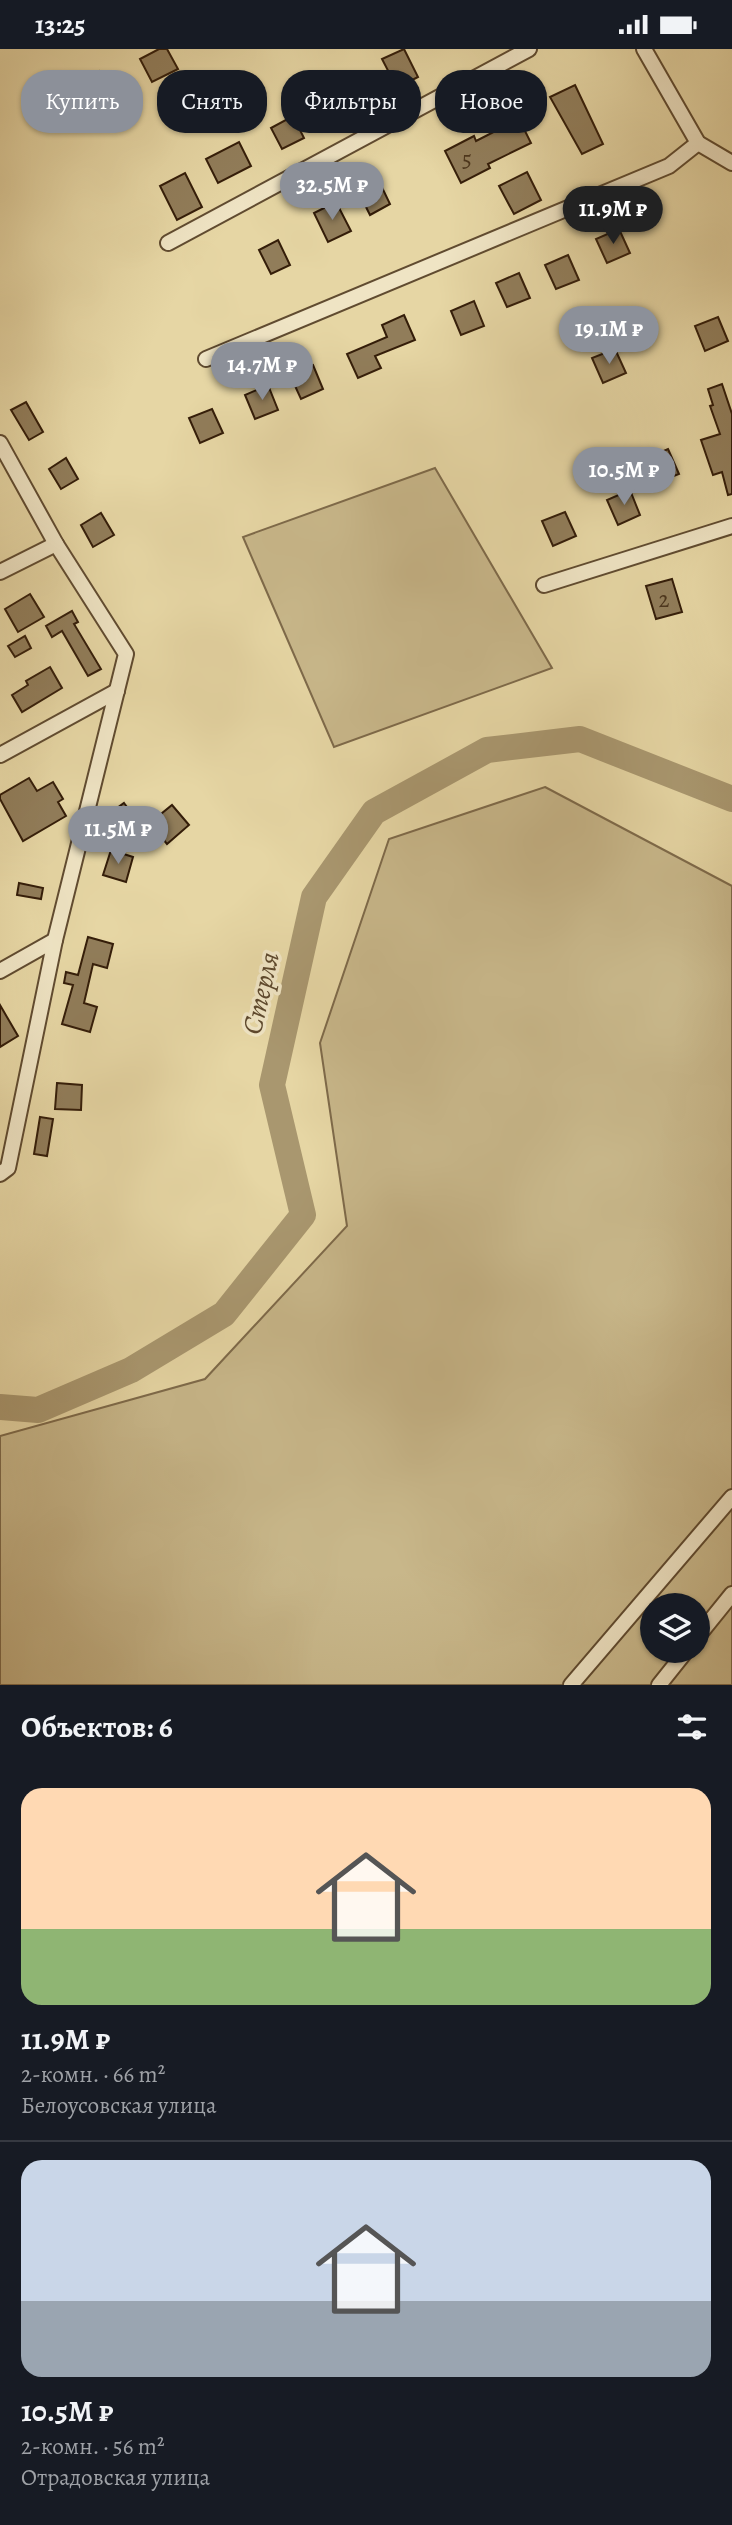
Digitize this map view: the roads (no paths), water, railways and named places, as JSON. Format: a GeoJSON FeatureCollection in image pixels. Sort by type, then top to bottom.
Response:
{"type":"FeatureCollection","features":[{"type":"Feature","properties":{"kind":"street"},"geometry":{"type":"LineString","coordinates":[[168,243],[529,49]]}},
{"type":"Feature","properties":{"kind":"street"},"geometry":{"type":"LineString","coordinates":[[644,49],[698,143],[732,163]]}},
{"type":"Feature","properties":{"kind":"street"},"geometry":{"type":"LineString","coordinates":[[206,359],[669,166],[698,143]]}},
{"type":"Feature","properties":{"kind":"street"},"geometry":{"type":"LineString","coordinates":[[0,443],[56,544],[126,654],[55,940],[8,1168],[0,1174]]}},
{"type":"Feature","properties":{"kind":"street"},"geometry":{"type":"LineString","coordinates":[[544,586],[732,526]]}},
{"type":"Feature","properties":{"kind":"street"},"geometry":{"type":"LineString","coordinates":[[0,572],[56,544]]}},
{"type":"Feature","properties":{"kind":"street"},"geometry":{"type":"LineString","coordinates":[[0,754],[117,691]]}},
{"type":"Feature","properties":{"kind":"street"},"geometry":{"type":"LineString","coordinates":[[0,971],[55,940]]}},
{"type":"Feature","properties":{"kind":"street"},"geometry":{"type":"LineString","coordinates":[[571,1685],[732,1497]]}},
{"type":"Feature","properties":{"kind":"street"},"geometry":{"type":"LineString","coordinates":[[710,1621],[732,1594]]}},
{"type":"Feature","properties":{"kind":"street"},"geometry":{"type":"LineString","coordinates":[[659,1685],[677,1663]]}},
{"type":"Feature","properties":{"kind":"waterway","name":"Стерля"},"geometry":{"type":"LineString","coordinates":[[0,1407],[38,1410],[131,1370],[224,1314],[303,1215],[272,1085],[314,897],[374,812],[487,750],[580,739],[732,799]]}}]}
